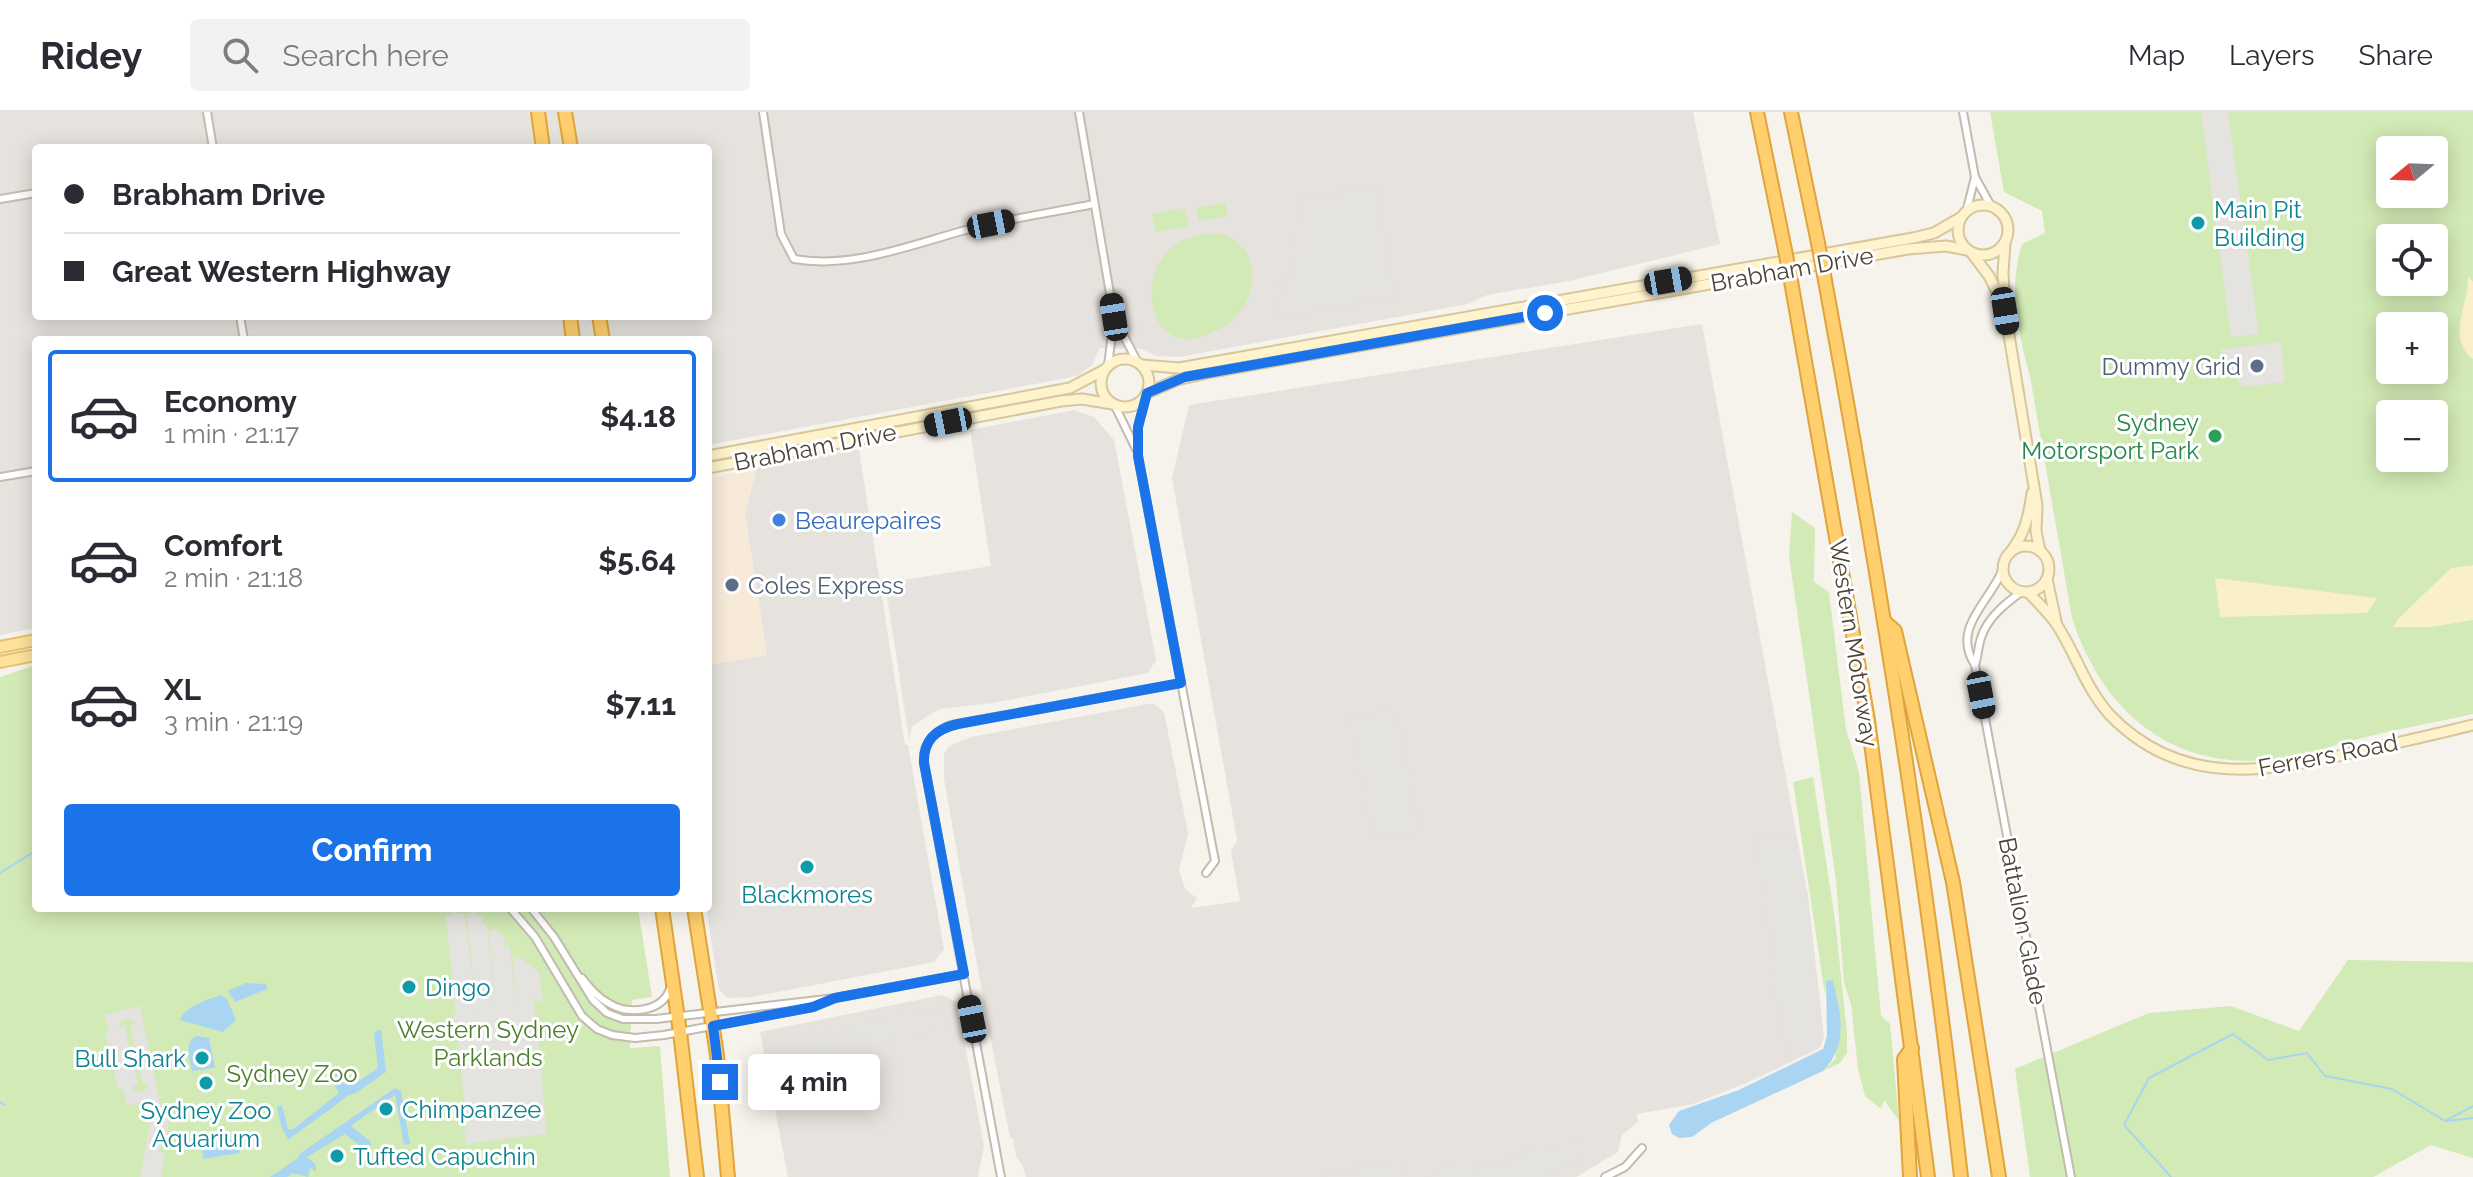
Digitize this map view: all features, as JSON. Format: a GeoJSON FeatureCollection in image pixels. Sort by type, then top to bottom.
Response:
{"type":"FeatureCollection","features":[{"type":"Feature","properties":{"kind":"highway"},"geometry":{"type":"LineString","coordinates":[[538,112],[542,144]]}},
{"type":"Feature","properties":{"kind":"highway"},"geometry":{"type":"LineString","coordinates":[[565,112],[570,144]]}},
{"type":"Feature","properties":{"kind":"highway","name":"Western Motorway"},"geometry":{"type":"LineString","coordinates":[[1757,112],[1791,281],[1868,720],[1928,1177]]}},
{"type":"Feature","properties":{"kind":"highway","name":"Western Motorway"},"geometry":{"type":"LineString","coordinates":[[1791,112],[1824,275],[1915,809],[1961,1177]]}},
{"type":"Feature","properties":{"kind":"highway"},"geometry":{"type":"LineString","coordinates":[[1885,622],[1895,631],[1953,882],[1999,1177]]}},
{"type":"Feature","properties":{"kind":"highway"},"geometry":{"type":"LineString","coordinates":[[663,912],[697,1177]]}},
{"type":"Feature","properties":{"kind":"highway"},"geometry":{"type":"LineString","coordinates":[[695,912],[712,1020],[728,1177]]}},
{"type":"Feature","properties":{"kind":"highway"},"geometry":{"type":"LineString","coordinates":[[1910,1177],[1904,1059],[1912,1048]]}},
{"type":"Feature","properties":{"kind":"main road"},"geometry":{"type":"LineString","coordinates":[[2005,311],[1989,276],[1959,238],[1960,218],[1967,209],[1979,205],[2000,211],[2008,230],[2003,273],[2005,311],[2033,482],[2040,551],[2048,564],[2043,586],[2025,592],[2008,585],[2002,571],[2003,563],[2021,538],[2029,516],[2033,482]]}},
{"type":"Feature","properties":{"kind":"main road","name":"Brabham Drive"},"geometry":{"type":"LineString","coordinates":[[1140,364],[1179,368],[1913,238],[1934,233],[1960,218]]}},
{"type":"Feature","properties":{"kind":"main road"},"geometry":{"type":"LineString","coordinates":[[1969,251],[1990,254],[2005,242]]}},
{"type":"Feature","properties":{"kind":"main road","name":"Brabham Drive"},"geometry":{"type":"LineString","coordinates":[[1146,394],[1177,380],[1212,372],[1893,251],[1933,246],[1969,251]]}},
{"type":"Feature","properties":{"kind":"main road"},"geometry":{"type":"LineString","coordinates":[[1122,359],[1140,364],[1149,378],[1146,394],[1132,407],[1113,405],[1101,389],[1100,381],[1106,368],[1122,359]]}},
{"type":"Feature","properties":{"kind":"main road","name":"Brabham Drive"},"geometry":{"type":"LineString","coordinates":[[712,455],[1070,388],[1106,368]]}},
{"type":"Feature","properties":{"kind":"main road","name":"Brabham Drive"},"geometry":{"type":"LineString","coordinates":[[712,467],[1061,401],[1082,399],[1113,405]]}},
{"type":"Feature","properties":{"kind":"main road"},"geometry":{"type":"LineString","coordinates":[[2011,551],[2026,546],[2040,551]]}},
{"type":"Feature","properties":{"kind":"main road","name":"Ferrers Road"},"geometry":{"type":"LineString","coordinates":[[2047,579],[2057,624],[2083,677],[2110,715],[2150,746],[2198,765],[2219,769],[2269,770],[2473,725]]}},
{"type":"Feature","properties":{"kind":"main road","name":"Ferrers Road"},"geometry":{"type":"LineString","coordinates":[[2025,592],[2057,624]]}},
{"type":"Feature","properties":{"kind":"main road"},"geometry":{"type":"LineString","coordinates":[[0,647],[32,641]]}},
{"type":"Feature","properties":{"kind":"main road"},"geometry":{"type":"LineString","coordinates":[[0,664],[32,656]]}},
{"type":"Feature","properties":{"kind":"street"},"geometry":{"type":"LineString","coordinates":[[207,112],[212,144]]}},
{"type":"Feature","properties":{"kind":"street"},"geometry":{"type":"LineString","coordinates":[[763,112],[781,234],[794,259],[816,263],[876,254],[963,230],[1094,204]]}},
{"type":"Feature","properties":{"kind":"street"},"geometry":{"type":"LineString","coordinates":[[1079,112],[1114,317],[1140,364]]}},
{"type":"Feature","properties":{"kind":"street"},"geometry":{"type":"LineString","coordinates":[[1963,112],[1975,177],[1991,206]]}},
{"type":"Feature","properties":{"kind":"street"},"geometry":{"type":"LineString","coordinates":[[1967,209],[1975,177]]}},
{"type":"Feature","properties":{"kind":"street"},"geometry":{"type":"LineString","coordinates":[[0,199],[32,194]]}},
{"type":"Feature","properties":{"kind":"street"},"geometry":{"type":"LineString","coordinates":[[1106,368],[1114,317]]}},
{"type":"Feature","properties":{"kind":"street"},"geometry":{"type":"LineString","coordinates":[[1138,456],[1138,427],[1146,394]]}},
{"type":"Feature","properties":{"kind":"street"},"geometry":{"type":"LineString","coordinates":[[1113,405],[1128,429],[1138,456],[1215,861],[1206,873]]}},
{"type":"Feature","properties":{"kind":"street"},"geometry":{"type":"LineString","coordinates":[[0,477],[32,472]]}},
{"type":"Feature","properties":{"kind":"street","name":"Battalion Glade"},"geometry":{"type":"LineString","coordinates":[[2002,571],[1997,585],[1978,609],[1969,629],[1967,652],[1975,665],[2071,1177]]}},
{"type":"Feature","properties":{"kind":"street","name":"Battalion Glade"},"geometry":{"type":"LineString","coordinates":[[1975,665],[1981,638],[1990,621],[2004,604],[2025,592]]}},
{"type":"Feature","properties":{"kind":"street"},"geometry":{"type":"LineString","coordinates":[[1001,1177],[924,751],[938,731],[958,724],[1181,683]]}},
{"type":"Feature","properties":{"kind":"street"},"geometry":{"type":"LineString","coordinates":[[513,912],[535,937],[570,998],[590,1024],[604,1032],[627,1038],[680,1032],[712,1020],[964,974]]}},
{"type":"Feature","properties":{"kind":"street"},"geometry":{"type":"LineString","coordinates":[[534,912],[596,995],[613,1006],[642,1009],[661,1003],[668,996],[672,979]]}},
{"type":"Feature","properties":{"kind":"street"},"geometry":{"type":"LineString","coordinates":[[568,960],[593,1000],[607,1013],[634,1020],[678,1017],[712,1020],[813,1007],[835,998]]}},
{"type":"Feature","properties":{"kind":"street"},"geometry":{"type":"LineString","coordinates":[[1605,1177],[1625,1167],[1642,1148]]}},
{"type":"Feature","properties":{"kind":"shaded area"},"geometry":{"type":"Polygon","coordinates":[[[0,112],[1693,112],[1720,244],[1569,281],[1487,295],[1468,304],[1179,357],[1157,356],[1141,349],[1100,348],[1092,365],[1079,375],[1067,378],[712,444],[712,336],[32,336],[32,629],[0,635],[0,112]]]}},
{"type":"Feature","properties":{"kind":"shaded area"},"geometry":{"type":"Polygon","coordinates":[[[2201,112],[2228,112],[2259,334],[2231,337],[2201,112]]]}},
{"type":"Feature","properties":{"kind":"shaded area"},"geometry":{"type":"Polygon","coordinates":[[[1375,186],[1395,297],[1276,318],[1273,303],[1278,302],[1277,297],[1282,295],[1279,279],[1291,277],[1290,254],[1298,252],[1294,231],[1302,229],[1297,200],[1375,186]]]}},
{"type":"Feature","properties":{"kind":"shaded area"},"geometry":{"type":"Polygon","coordinates":[[[1702,324],[1808,896],[1824,1037],[1820,1048],[1693,1104],[1637,1114],[1638,1122],[1622,1135],[1618,1152],[1576,1177],[1026,1177],[1016,1156],[1013,1138],[1010,1138],[988,1026],[944,779],[944,754],[949,746],[971,737],[1153,703],[1164,712],[1188,833],[1179,870],[1185,889],[1197,898],[1191,908],[1240,901],[1231,852],[1237,840],[1172,478],[1189,405],[1702,324]]]}},
{"type":"Feature","properties":{"kind":"shaded area","name":"Dummy Grid"},"geometry":{"type":"Polygon","coordinates":[[[2281,342],[2285,382],[2242,387],[2220,350],[2281,342]]]}},
{"type":"Feature","properties":{"kind":"shaded area"},"geometry":{"type":"Polygon","coordinates":[[[1074,410],[1094,417],[1114,440],[1156,660],[1148,673],[993,703],[939,709],[912,726],[909,739],[885,583],[991,566],[970,430],[1074,410]]]}},
{"type":"Feature","properties":{"kind":"shaded area"},"geometry":{"type":"Polygon","coordinates":[[[859,449],[905,745],[908,745],[944,949],[934,962],[752,997],[728,998],[719,990],[707,912],[712,912],[712,664],[767,655],[745,514],[757,467],[859,449]]]}},
{"type":"Feature","properties":{"kind":"shaded area","name":"Coles Express"},"geometry":{"type":"Polygon","coordinates":[[[757,467],[745,514],[767,656],[712,664],[712,478],[757,467]]]}},
{"type":"Feature","properties":{"kind":"shaded area"},"geometry":{"type":"Polygon","coordinates":[[[1390,709],[1391,716],[1398,715],[1419,830],[1373,840],[1350,717],[1390,709]]]}},
{"type":"Feature","properties":{"kind":"shaded area"},"geometry":{"type":"Polygon","coordinates":[[[1787,832],[1788,839],[1796,837],[1807,900],[1823,1039],[1790,1056],[1787,1036],[1784,1036],[1782,1022],[1778,1019],[1766,906],[1754,845],[1760,844],[1759,837],[1787,832]]]}},
{"type":"Feature","properties":{"kind":"shaded area"},"geometry":{"type":"Polygon","coordinates":[[[451,912],[465,914],[476,1013],[467,914],[483,918],[481,924],[487,924],[496,1011],[489,931],[495,930],[494,927],[507,940],[504,941],[504,948],[510,947],[516,1009],[513,957],[518,956],[539,972],[543,1003],[534,998],[547,1134],[470,1143],[467,1146],[464,1130],[473,1131],[467,1130],[457,1027],[454,1026],[453,1014],[456,1014],[446,916],[451,912]]]}},
{"type":"Feature","properties":{"kind":"shaded area"},"geometry":{"type":"Polygon","coordinates":[[[942,995],[957,1002],[984,1146],[978,1177],[788,1177],[760,1032],[942,995]]]}},
{"type":"Feature","properties":{"kind":"shaded area"},"geometry":{"type":"Polygon","coordinates":[[[140,1006],[163,1118],[169,1118],[166,1146],[161,1145],[159,1151],[165,1153],[161,1177],[140,1177],[149,1129],[148,1107],[153,1104],[148,1100],[127,1106],[123,1089],[118,1090],[105,1031],[110,1030],[104,1015],[140,1006]],[[132,1019],[122,1020],[119,1027],[125,1026],[130,1053],[124,1054],[126,1061],[132,1060],[138,1085],[131,1087],[137,1092],[147,1089],[149,1084],[143,1084],[136,1055],[143,1053],[142,1050],[136,1051],[130,1026],[136,1024],[132,1019]]]}},
{"type":"Feature","properties":{"kind":"shaded area"},"geometry":{"type":"Polygon","coordinates":[[[943,1007],[950,1028],[805,1055],[801,1034],[943,1007]]]}},
{"type":"Feature","properties":{"kind":"shaded area"},"geometry":{"type":"Polygon","coordinates":[[[1582,1141],[1584,1163],[1550,1169],[1553,1177],[1427,1177],[1437,1175],[1436,1169],[1467,1163],[1469,1170],[1508,1162],[1507,1156],[1582,1141]]]}},
{"type":"Feature","properties":{"kind":"shaded area"},"geometry":{"type":"Polygon","coordinates":[[[1404,1160],[1407,1177],[1321,1177],[1325,1174],[1404,1160]]]}},
{"type":"Feature","properties":{"kind":"green space","name":"Sydney Motorsport Park"},"geometry":{"type":"Polygon","coordinates":[[[1990,112],[2473,112],[2473,714],[2288,757],[2240,761],[2205,756],[2175,745],[2147,729],[2123,708],[2102,682],[2085,652],[2072,618],[2016,310],[2016,276],[2022,244],[2045,233],[2042,211],[2004,192],[1990,112]]]}},
{"type":"Feature","properties":{"kind":"green space"},"geometry":{"type":"Polygon","coordinates":[[[1225,203],[1228,216],[1199,221],[1196,208],[1225,203]]]}},
{"type":"Feature","properties":{"kind":"green space"},"geometry":{"type":"Polygon","coordinates":[[[1185,208],[1189,226],[1156,232],[1152,214],[1185,208]]]}},
{"type":"Feature","properties":{"kind":"green space"},"geometry":{"type":"Polygon","coordinates":[[[1216,233],[1229,237],[1246,252],[1252,274],[1248,298],[1236,317],[1221,328],[1196,339],[1178,338],[1166,332],[1153,310],[1152,283],[1156,270],[1162,258],[1175,245],[1192,237],[1216,233]]]}},
{"type":"Feature","properties":{"kind":"green space"},"geometry":{"type":"Polygon","coordinates":[[[1792,512],[1815,528],[1814,582],[1829,592],[1846,730],[1859,772],[1881,1016],[1890,1024],[1899,1121],[1884,1100],[1881,1109],[1865,1096],[1858,1069],[1851,1004],[1844,983],[1836,880],[1789,556],[1792,512]]]}},
{"type":"Feature","properties":{"kind":"green space","name":"Western Sydney Parklands"},"geometry":{"type":"Polygon","coordinates":[[[32,666],[32,912],[639,912],[652,997],[632,1000],[630,1048],[660,1046],[670,1177],[0,1177],[0,677],[32,666]]]}},
{"type":"Feature","properties":{"kind":"green space"},"geometry":{"type":"Polygon","coordinates":[[[1813,777],[1835,920],[1847,1032],[1847,1053],[1840,1063],[1823,1071],[1836,1058],[1793,782],[1813,777]]]}},
{"type":"Feature","properties":{"kind":"green space"},"geometry":{"type":"Polygon","coordinates":[[[2348,960],[2473,962],[2473,1158],[2431,1145],[2373,1177],[2030,1177],[2015,1069],[2149,1013],[2231,1006],[2299,1031],[2348,960]]]}},
{"type":"Feature","properties":{"kind":"sand"},"geometry":{"type":"Polygon","coordinates":[[[2468,276],[2473,282],[2473,359],[2465,350],[2460,330],[2468,276]]]}},
{"type":"Feature","properties":{"kind":"sand"},"geometry":{"type":"Polygon","coordinates":[[[2473,565],[2473,620],[2431,627],[2393,627],[2451,568],[2473,565]]]}},
{"type":"Feature","properties":{"kind":"sand"},"geometry":{"type":"Polygon","coordinates":[[[2215,578],[2377,598],[2367,613],[2220,617],[2215,578]]]}},
{"type":"Feature","properties":{"kind":"water"},"geometry":{"type":"Polygon","coordinates":[[[1833,980],[1840,1016],[1840,1039],[1837,1050],[1823,1071],[1711,1123],[1692,1137],[1679,1138],[1672,1134],[1669,1125],[1679,1111],[1739,1090],[1823,1049],[1827,1036],[1826,981],[1833,980]]]}},
{"type":"Feature","properties":{"kind":"water"},"geometry":{"type":"Polygon","coordinates":[[[246,983],[266,984],[267,989],[235,1002],[228,991],[246,983]]]}},
{"type":"Feature","properties":{"kind":"water"},"geometry":{"type":"Polygon","coordinates":[[[220,995],[227,999],[236,1020],[223,1032],[180,1020],[191,1008],[220,995]]]}},
{"type":"Feature","properties":{"kind":"water"},"geometry":{"type":"Polygon","coordinates":[[[381,1029],[386,1072],[288,1140],[277,1107],[282,1105],[288,1129],[292,1130],[339,1093],[329,1076],[333,1069],[343,1072],[353,1085],[378,1068],[374,1033],[381,1029]]]}},
{"type":"Feature","properties":{"kind":"water","name":"Bull Shark"},"geometry":{"type":"Polygon","coordinates":[[[197,1036],[209,1038],[215,1068],[192,1071],[189,1047],[197,1036]]]}},
{"type":"Feature","properties":{"kind":"water"},"geometry":{"type":"Polygon","coordinates":[[[395,1088],[401,1091],[410,1144],[404,1145],[395,1095],[353,1124],[352,1127],[370,1141],[371,1146],[367,1145],[370,1151],[345,1134],[307,1157],[316,1165],[316,1171],[310,1168],[308,1177],[293,1173],[287,1177],[270,1177],[301,1153],[395,1088]]]}},
{"type":"Feature","properties":{"kind":"water"},"geometry":{"type":"Polygon","coordinates":[[[237,1138],[240,1153],[203,1159],[202,1144],[237,1138]]]}},
{"type":"Feature","properties":{"kind":"waterway"},"geometry":{"type":"LineString","coordinates":[[0,873],[32,853]]}},
{"type":"Feature","properties":{"kind":"waterway"},"geometry":{"type":"LineString","coordinates":[[2171,1177],[2124,1125],[2149,1078],[2233,1034],[2268,1060],[2307,1053],[2325,1076],[2392,1089],[2445,1121],[2473,1106]]}},
{"type":"Feature","properties":{"kind":"waterway"},"geometry":{"type":"LineString","coordinates":[[0,1102],[4,1105]]}},
{"type":"Feature","properties":{"kind":"waterway"},"geometry":{"type":"LineString","coordinates":[[2446,1121],[2473,1118]]}},
{"type":"Feature","properties":{"kind":"place","name":"Main Pit Building"},"geometry":{"type":"Point","coordinates":[2198,223]}},
{"type":"Feature","properties":{"kind":"place","name":"Dummy Grid"},"geometry":{"type":"Point","coordinates":[2257,366]}},
{"type":"Feature","properties":{"kind":"place","name":"Sydney Motorsport Park"},"geometry":{"type":"Point","coordinates":[2215,436]}},
{"type":"Feature","properties":{"kind":"place","name":"Beaurepaires"},"geometry":{"type":"Point","coordinates":[779,520]}},
{"type":"Feature","properties":{"kind":"place","name":"Coles Express"},"geometry":{"type":"Point","coordinates":[732,585]}},
{"type":"Feature","properties":{"kind":"place","name":"Blackmores"},"geometry":{"type":"Point","coordinates":[807,867]}},
{"type":"Feature","properties":{"kind":"place","name":"Dingo"},"geometry":{"type":"Point","coordinates":[409,987]}},
{"type":"Feature","properties":{"kind":"place","name":"Bull Shark"},"geometry":{"type":"Point","coordinates":[202,1058]}},
{"type":"Feature","properties":{"kind":"place","name":"Sydney Zoo Aquarium"},"geometry":{"type":"Point","coordinates":[206,1083]}},
{"type":"Feature","properties":{"kind":"place","name":"Chimpanzee"},"geometry":{"type":"Point","coordinates":[386,1109]}},
{"type":"Feature","properties":{"kind":"place","name":"Tufted Capuchin"},"geometry":{"type":"Point","coordinates":[337,1156]}},
{"type":"Feature","properties":{"kind":"route"},"geometry":{"type":"LineString","coordinates":[[720,1082],[713,1026],[813,1007],[835,998],[964,974],[924,763],[924,751],[935,733],[958,724],[1181,683],[1138,456],[1138,427],[1147,393],[1185,377],[1545,313]]}},
{"type":"Feature","properties":{"kind":"park label","name":"Sydney Zoo"},"geometry":{"type":"Point","coordinates":[292,1073]}}]}
